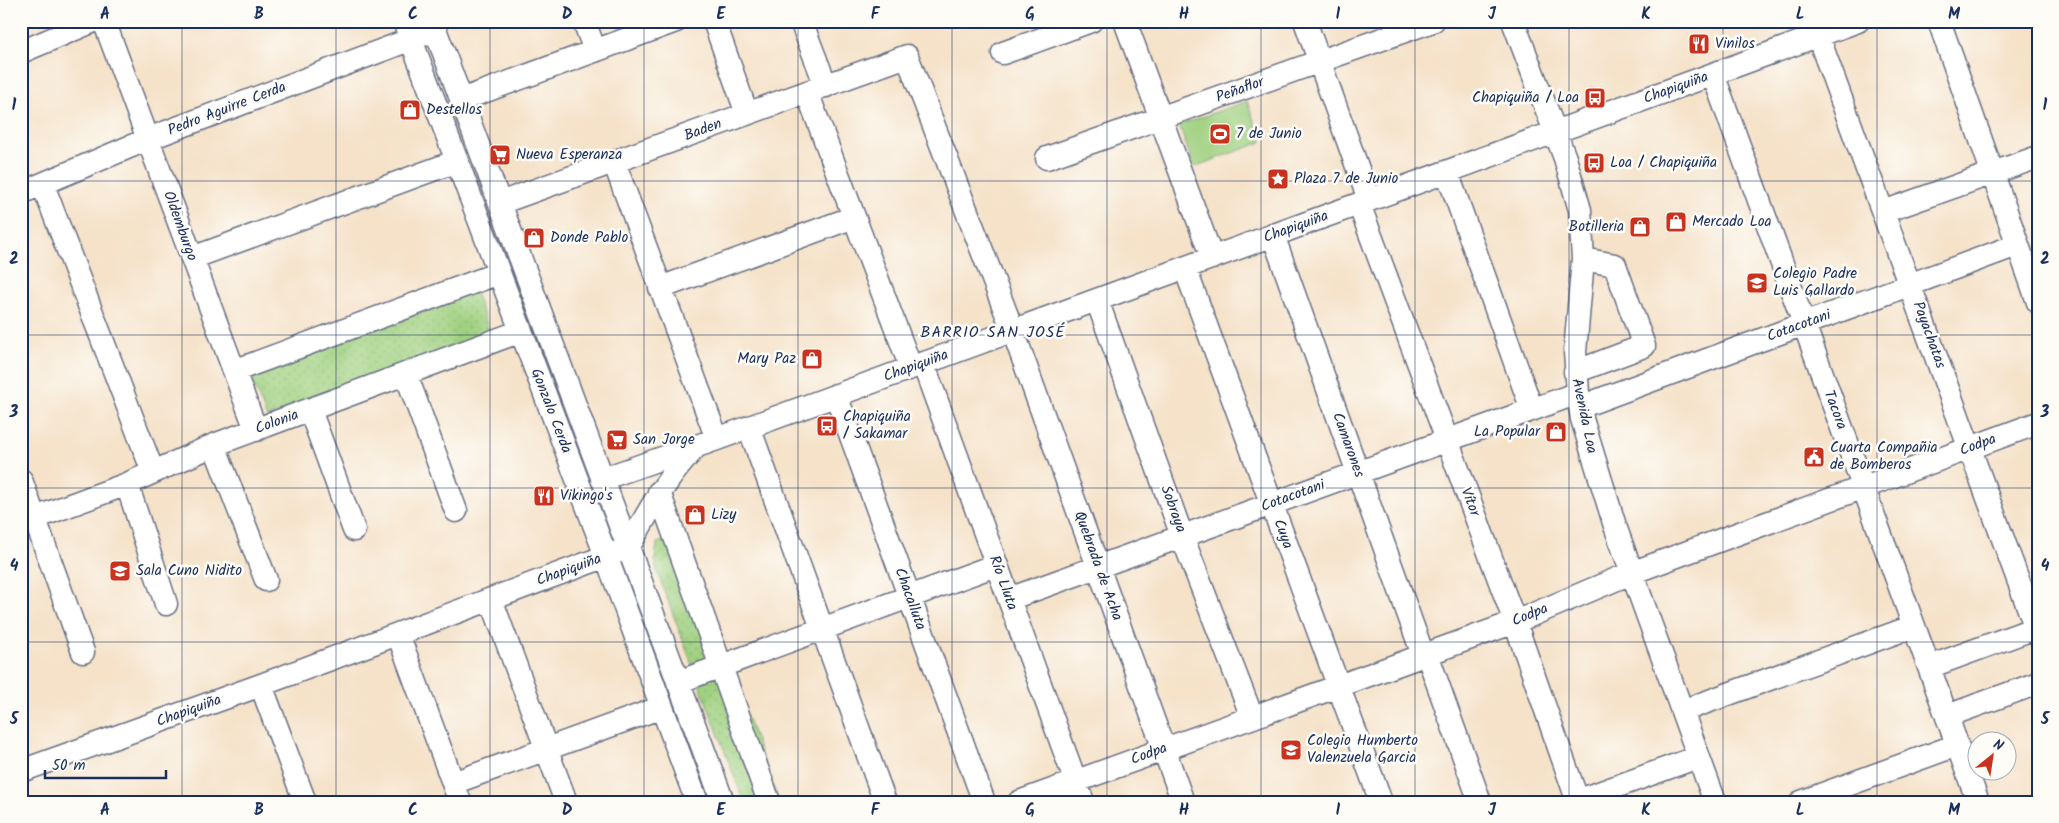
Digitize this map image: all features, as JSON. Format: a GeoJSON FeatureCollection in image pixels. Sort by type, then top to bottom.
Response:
{"type":"FeatureCollection","features":[{"type":"Feature","properties":{"kind":"street"},"geometry":{"type":"LineString","coordinates":[[21,52],[94,21]]}},
{"type":"Feature","properties":{"kind":"street","name":"Oldemburgo"},"geometry":{"type":"LineString","coordinates":[[104,21],[256,430]]}},
{"type":"Feature","properties":{"kind":"street"},"geometry":{"type":"LineString","coordinates":[[584,21],[595,51]]}},
{"type":"Feature","properties":{"kind":"street"},"geometry":{"type":"LineString","coordinates":[[461,100],[676,21]]}},
{"type":"Feature","properties":{"kind":"street"},"geometry":{"type":"LineString","coordinates":[[714,21],[748,114]]}},
{"type":"Feature","properties":{"kind":"street","name":"Río Lluta"},"geometry":{"type":"LineString","coordinates":[[801,21],[816,89],[854,217],[917,366],[996,565],[1079,792]]}},
{"type":"Feature","properties":{"kind":"street"},"geometry":{"type":"LineString","coordinates":[[1003,53],[1091,21]]}},
{"type":"Feature","properties":{"kind":"street"},"geometry":{"type":"LineString","coordinates":[[1125,21],[1212,258]]}},
{"type":"Feature","properties":{"kind":"street","name":"Vítor"},"geometry":{"type":"LineString","coordinates":[[1305,21],[1320,61],[1364,202],[1447,440],[1515,622],[1577,801]]}},
{"type":"Feature","properties":{"kind":"street","name":"Peñaflor"},"geometry":{"type":"LineString","coordinates":[[1047,158],[1433,21]]}},
{"type":"Feature","properties":{"kind":"street","name":"Avenida Loa"},"geometry":{"type":"LineString","coordinates":[[1513,21],[1576,194],[1582,228],[1583,259],[1575,335],[1577,391],[1597,472],[1631,572],[1715,802]]}},
{"type":"Feature","properties":{"kind":"street"},"geometry":{"type":"LineString","coordinates":[[1938,21],[2038,302]]}},
{"type":"Feature","properties":{"kind":"street","name":"Chapiquiña"},"geometry":{"type":"LineString","coordinates":[[21,771],[261,685],[628,548],[659,492],[673,472],[706,443],[1855,22]]}},
{"type":"Feature","properties":{"kind":"street","name":"Pedro Aguirre Cerda"},"geometry":{"type":"LineString","coordinates":[[21,193],[407,30],[434,26]]}},
{"type":"Feature","properties":{"kind":"street","name":"Gonzalo Cerda"},"geometry":{"type":"LineString","coordinates":[[434,26],[722,802]]}},
{"type":"Feature","properties":{"kind":"street","name":"Gonzalo Cerda"},"geometry":{"type":"LineString","coordinates":[[407,30],[697,802]]}},
{"type":"Feature","properties":{"kind":"street","name":"Payachatas"},"geometry":{"type":"LineString","coordinates":[[1818,36],[2037,630]]}},
{"type":"Feature","properties":{"kind":"street","name":"Baden"},"geometry":{"type":"LineString","coordinates":[[500,203],[907,56]]}},
{"type":"Feature","properties":{"kind":"street","name":"Quebrada de Acha"},"geometry":{"type":"LineString","coordinates":[[907,56],[1012,331],[1183,802]]}},
{"type":"Feature","properties":{"kind":"street","name":"Tacora"},"geometry":{"type":"LineString","coordinates":[[1713,74],[1803,324],[1865,487],[1978,802]]}},
{"type":"Feature","properties":{"kind":"street"},"geometry":{"type":"LineString","coordinates":[[1883,212],[2038,156]]}},
{"type":"Feature","properties":{"kind":"street"},"geometry":{"type":"LineString","coordinates":[[192,258],[457,160]]}},
{"type":"Feature","properties":{"kind":"street"},"geometry":{"type":"LineString","coordinates":[[602,479],[706,443],[660,288],[614,162]]}},
{"type":"Feature","properties":{"kind":"street"},"geometry":{"type":"LineString","coordinates":[[1447,172],[1532,410]]}},
{"type":"Feature","properties":{"kind":"street"},"geometry":{"type":"LineString","coordinates":[[43,185],[153,472]]}},
{"type":"Feature","properties":{"kind":"street"},"geometry":{"type":"LineString","coordinates":[[660,288],[854,217]]}},
{"type":"Feature","properties":{"kind":"street","name":"Camarones"},"geometry":{"type":"LineString","coordinates":[[1273,235],[1357,473],[1480,802]]}},
{"type":"Feature","properties":{"kind":"street","name":"Cotacotani"},"geometry":{"type":"LineString","coordinates":[[1009,599],[1532,410],[1577,391],[1803,324],[2017,245]]}},
{"type":"Feature","properties":{"kind":"street"},"geometry":{"type":"LineString","coordinates":[[1577,391],[1644,346],[1615,264],[1583,259]]}},
{"type":"Feature","properties":{"kind":"street","name":"Cuya"},"geometry":{"type":"LineString","coordinates":[[1185,268],[1381,802]]}},
{"type":"Feature","properties":{"kind":"street"},"geometry":{"type":"LineString","coordinates":[[234,370],[499,272]]}},
{"type":"Feature","properties":{"kind":"street","name":"Sobraya"},"geometry":{"type":"LineString","coordinates":[[1097,300],[1182,536],[1252,717]]}},
{"type":"Feature","properties":{"kind":"street","name":"Colonia"},"geometry":{"type":"LineString","coordinates":[[35,518],[126,484],[214,445],[521,331]]}},
{"type":"Feature","properties":{"kind":"street"},"geometry":{"type":"LineString","coordinates":[[406,374],[456,511]]}},
{"type":"Feature","properties":{"kind":"street","name":"Chacalluta"},"geometry":{"type":"LineString","coordinates":[[836,395],[984,802]]}},
{"type":"Feature","properties":{"kind":"street"},"geometry":{"type":"LineString","coordinates":[[310,410],[354,530]]}},
{"type":"Feature","properties":{"kind":"street","name":"Codpa"},"geometry":{"type":"LineString","coordinates":[[1019,802],[1079,792],[1164,749],[1515,622],[1631,572],[2038,423]]}},
{"type":"Feature","properties":{"kind":"street"},"geometry":{"type":"LineString","coordinates":[[749,427],[886,802]]}},
{"type":"Feature","properties":{"kind":"street"},"geometry":{"type":"LineString","coordinates":[[214,445],[266,580]]}},
{"type":"Feature","properties":{"kind":"street"},"geometry":{"type":"LineString","coordinates":[[21,480],[83,652]]}},
{"type":"Feature","properties":{"kind":"street"},"geometry":{"type":"LineString","coordinates":[[126,484],[166,604]]}},
{"type":"Feature","properties":{"kind":"street"},"geometry":{"type":"LineString","coordinates":[[659,492],[768,802]]}},
{"type":"Feature","properties":{"kind":"street"},"geometry":{"type":"LineString","coordinates":[[678,682],[996,565]]}},
{"type":"Feature","properties":{"kind":"street"},"geometry":{"type":"LineString","coordinates":[[491,599],[566,802]]}},
{"type":"Feature","properties":{"kind":"street"},"geometry":{"type":"LineString","coordinates":[[1682,712],[1914,626]]}},
{"type":"Feature","properties":{"kind":"street"},"geometry":{"type":"LineString","coordinates":[[1929,667],[2037,630]]}},
{"type":"Feature","properties":{"kind":"street"},"geometry":{"type":"LineString","coordinates":[[398,634],[456,792],[546,749],[662,708]]}},
{"type":"Feature","properties":{"kind":"street"},"geometry":{"type":"LineString","coordinates":[[1947,716],[2038,683]]}},
{"type":"Feature","properties":{"kind":"street"},"geometry":{"type":"LineString","coordinates":[[261,685],[306,802]]}},
{"type":"Feature","properties":{"kind":"street"},"geometry":{"type":"LineString","coordinates":[[1801,802],[1957,745]]}},
{"type":"Feature","properties":{"kind":"street"},"geometry":{"type":"LineString","coordinates":[[1577,801],[1698,757]]}},
{"type":"Feature","properties":{"kind":"green space","name":"7 de Junio"},"geometry":{"type":"Polygon","coordinates":[[[1247,101],[1262,142],[1194,167],[1179,125],[1247,101]]]}},
{"type":"Feature","properties":{"kind":"green space"},"geometry":{"type":"Polygon","coordinates":[[[471,282],[490,332],[267,418],[247,368],[471,282]]]}},
{"type":"Feature","properties":{"kind":"green space"},"geometry":{"type":"Polygon","coordinates":[[[679,536],[779,802],[744,802],[657,572],[655,560],[657,543],[679,536]]]}},
{"type":"Feature","properties":{"kind":"place","name":"Vinilos"},"geometry":{"type":"Point","coordinates":[1699,44]}},
{"type":"Feature","properties":{"kind":"place","name":"Chapiquiña / Loa"},"geometry":{"type":"Point","coordinates":[1595,98]}},
{"type":"Feature","properties":{"kind":"place","name":"Destellos"},"geometry":{"type":"Point","coordinates":[410,110]}},
{"type":"Feature","properties":{"kind":"place","name":"7 de Junio"},"geometry":{"type":"Point","coordinates":[1220,134]}},
{"type":"Feature","properties":{"kind":"place","name":"Nueva Esperanza"},"geometry":{"type":"Point","coordinates":[500,155]}},
{"type":"Feature","properties":{"kind":"place","name":"Loa / Chapiquiña"},"geometry":{"type":"Point","coordinates":[1594,163]}},
{"type":"Feature","properties":{"kind":"place","name":"Plaza 7 de Junio"},"geometry":{"type":"Point","coordinates":[1278,179]}},
{"type":"Feature","properties":{"kind":"place","name":"Mercado Loa"},"geometry":{"type":"Point","coordinates":[1676,222]}},
{"type":"Feature","properties":{"kind":"place","name":"Botilleria"},"geometry":{"type":"Point","coordinates":[1640,227]}},
{"type":"Feature","properties":{"kind":"place","name":"Donde Pablo"},"geometry":{"type":"Point","coordinates":[534,238]}},
{"type":"Feature","properties":{"kind":"place","name":"Colegio Padre Luis Gallardo"},"geometry":{"type":"Point","coordinates":[1757,283]}},
{"type":"Feature","properties":{"kind":"place","name":"Mary Paz"},"geometry":{"type":"Point","coordinates":[812,359]}},
{"type":"Feature","properties":{"kind":"place","name":"Chapiquiña / Sakamar"},"geometry":{"type":"Point","coordinates":[827,426]}},
{"type":"Feature","properties":{"kind":"place","name":"La Popular"},"geometry":{"type":"Point","coordinates":[1556,432]}},
{"type":"Feature","properties":{"kind":"place","name":"San Jorge"},"geometry":{"type":"Point","coordinates":[617,440]}},
{"type":"Feature","properties":{"kind":"place","name":"Cuarta Compañia de Bomberos"},"geometry":{"type":"Point","coordinates":[1814,457]}},
{"type":"Feature","properties":{"kind":"place","name":"Vikingo's"},"geometry":{"type":"Point","coordinates":[544,496]}},
{"type":"Feature","properties":{"kind":"place","name":"Lizy"},"geometry":{"type":"Point","coordinates":[695,515]}},
{"type":"Feature","properties":{"kind":"place","name":"Sala Cuno Nidito"},"geometry":{"type":"Point","coordinates":[120,571]}},
{"type":"Feature","properties":{"kind":"place","name":"Colegio Humberto Valenzuela Garcia"},"geometry":{"type":"Point","coordinates":[1291,750]}},
{"type":"Feature","properties":{"kind":"district","name":"BARRIO SAN JOSÉ"},"geometry":{"type":"Point","coordinates":[993,332]}}]}
